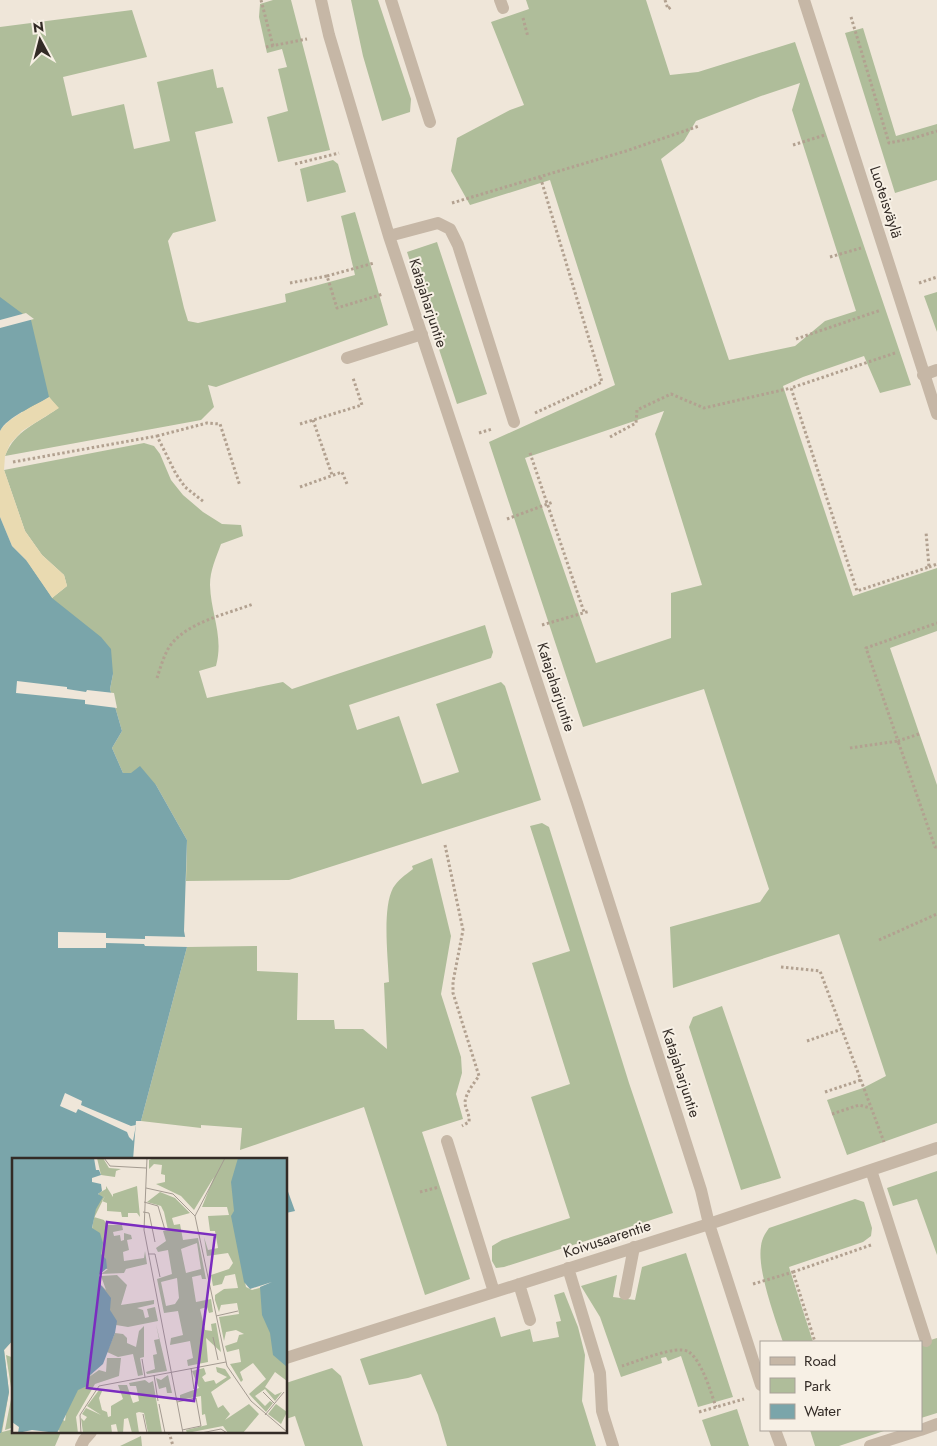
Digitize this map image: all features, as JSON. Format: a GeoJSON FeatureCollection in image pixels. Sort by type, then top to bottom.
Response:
{"type":"FeatureCollection","features":[{"type":"Feature","properties":{"kind":"street","name":"Katajaharjuntie"},"geometry":{"type":"LineString","coordinates":[[320,0],[328,35],[389,236],[695,1172],[709,1224],[760,1382]]}},
{"type":"Feature","properties":{"kind":"street"},"geometry":{"type":"LineString","coordinates":[[391,0],[430,122]]}},
{"type":"Feature","properties":{"kind":"street","name":"Luoteisväylä"},"geometry":{"type":"LineString","coordinates":[[804,0],[937,414]]}},
{"type":"Feature","properties":{"kind":"street"},"geometry":{"type":"LineString","coordinates":[[389,236],[438,222],[450,229],[458,245],[514,422]]}},
{"type":"Feature","properties":{"kind":"street"},"geometry":{"type":"LineString","coordinates":[[347,358],[422,334]]}},
{"type":"Feature","properties":{"kind":"street"},"geometry":{"type":"LineString","coordinates":[[923,375],[937,370]]}},
{"type":"Feature","properties":{"kind":"street"},"geometry":{"type":"LineString","coordinates":[[447,1141],[494,1292]]}},
{"type":"Feature","properties":{"kind":"street","name":"Koivusaarentie"},"geometry":{"type":"LineString","coordinates":[[288,1357],[709,1224],[937,1148]]}},
{"type":"Feature","properties":{"kind":"street"},"geometry":{"type":"LineString","coordinates":[[871,1170],[926,1341]]}},
{"type":"Feature","properties":{"kind":"street"},"geometry":{"type":"LineString","coordinates":[[625,1294],[634,1247]]}},
{"type":"Feature","properties":{"kind":"street"},"geometry":{"type":"LineString","coordinates":[[568,1268],[600,1373],[602,1411],[613,1446]]}},
{"type":"Feature","properties":{"kind":"street"},"geometry":{"type":"LineString","coordinates":[[519,1284],[530,1320]]}},
{"type":"Feature","properties":{"kind":"street"},"geometry":{"type":"LineString","coordinates":[[922,1430],[937,1424]]}},
{"type":"Feature","properties":{"kind":"street"},"geometry":{"type":"LineString","coordinates":[[776,1431],[781,1446]]}},
{"type":"Feature","properties":{"kind":"street"},"geometry":{"type":"LineString","coordinates":[[870,1446],[918,1431]]}},
{"type":"Feature","properties":{"kind":"street"},"geometry":{"type":"LineString","coordinates":[[81,1446],[90,1434]]}},
{"type":"Feature","properties":{"kind":"path"},"geometry":{"type":"LineString","coordinates":[[261,0],[273,46]]}},
{"type":"Feature","properties":{"kind":"path"},"geometry":{"type":"LineString","coordinates":[[665,0],[668,9],[671,7]]}},
{"type":"Feature","properties":{"kind":"path"},"geometry":{"type":"LineString","coordinates":[[851,17],[889,143],[937,131]]}},
{"type":"Feature","properties":{"kind":"path"},"geometry":{"type":"LineString","coordinates":[[523,19],[528,37]]}},
{"type":"Feature","properties":{"kind":"path"},"geometry":{"type":"LineString","coordinates":[[266,47],[328,35]]}},
{"type":"Feature","properties":{"kind":"path"},"geometry":{"type":"LineString","coordinates":[[451,203],[626,151],[699,126]]}},
{"type":"Feature","properties":{"kind":"path"},"geometry":{"type":"LineString","coordinates":[[793,145],[845,129]]}},
{"type":"Feature","properties":{"kind":"path"},"geometry":{"type":"LineString","coordinates":[[295,164],[339,153]]}},
{"type":"Feature","properties":{"kind":"path"},"geometry":{"type":"LineString","coordinates":[[457,440],[514,422],[602,382],[540,176]]}},
{"type":"Feature","properties":{"kind":"path"},"geometry":{"type":"LineString","coordinates":[[830,257],[881,242]]}},
{"type":"Feature","properties":{"kind":"path"},"geometry":{"type":"LineString","coordinates":[[290,283],[327,276],[396,257]]}},
{"type":"Feature","properties":{"kind":"path"},"geometry":{"type":"LineString","coordinates":[[327,276],[336,308],[384,294]]}},
{"type":"Feature","properties":{"kind":"path"},"geometry":{"type":"LineString","coordinates":[[796,338],[901,304]]}},
{"type":"Feature","properties":{"kind":"path"},"geometry":{"type":"LineString","coordinates":[[610,437],[636,423],[638,410],[671,394],[704,408],[791,388],[914,346]]}},
{"type":"Feature","properties":{"kind":"path"},"geometry":{"type":"LineString","coordinates":[[300,424],[362,405],[347,358]]}},
{"type":"Feature","properties":{"kind":"path"},"geometry":{"type":"LineString","coordinates":[[791,388],[857,591],[937,564]]}},
{"type":"Feature","properties":{"kind":"path"},"geometry":{"type":"LineString","coordinates":[[313,420],[332,476]]}},
{"type":"Feature","properties":{"kind":"path"},"geometry":{"type":"LineString","coordinates":[[13,462],[157,436],[207,423],[220,424],[240,486]]}},
{"type":"Feature","properties":{"kind":"path"},"geometry":{"type":"LineString","coordinates":[[157,436],[176,474],[186,487],[204,502]]}},
{"type":"Feature","properties":{"kind":"path"},"geometry":{"type":"LineString","coordinates":[[530,453],[584,612]]}},
{"type":"Feature","properties":{"kind":"path"},"geometry":{"type":"LineString","coordinates":[[300,488],[342,472],[346,484]]}},
{"type":"Feature","properties":{"kind":"path"},"geometry":{"type":"LineString","coordinates":[[485,527],[553,502]]}},
{"type":"Feature","properties":{"kind":"path"},"geometry":{"type":"LineString","coordinates":[[926,532],[928,567]]}},
{"type":"Feature","properties":{"kind":"path"},"geometry":{"type":"LineString","coordinates":[[157,678],[169,648],[183,633],[196,625],[253,604]]}},
{"type":"Feature","properties":{"kind":"path"},"geometry":{"type":"LineString","coordinates":[[520,632],[590,611]]}},
{"type":"Feature","properties":{"kind":"path"},"geometry":{"type":"LineString","coordinates":[[937,623],[866,648],[935,847],[937,847]]}},
{"type":"Feature","properties":{"kind":"path"},"geometry":{"type":"LineString","coordinates":[[850,748],[898,741],[919,734]]}},
{"type":"Feature","properties":{"kind":"path"},"geometry":{"type":"LineString","coordinates":[[445,845],[463,930],[453,982],[453,993],[479,1076],[465,1103],[470,1116]]}},
{"type":"Feature","properties":{"kind":"path"},"geometry":{"type":"LineString","coordinates":[[879,940],[937,914]]}},
{"type":"Feature","properties":{"kind":"path"},"geometry":{"type":"LineString","coordinates":[[781,967],[820,971],[892,1163]]}},
{"type":"Feature","properties":{"kind":"path"},"geometry":{"type":"LineString","coordinates":[[807,1041],[842,1029]]}},
{"type":"Feature","properties":{"kind":"path"},"geometry":{"type":"LineString","coordinates":[[825,1092],[861,1080]]}},
{"type":"Feature","properties":{"kind":"path"},"geometry":{"type":"LineString","coordinates":[[832,1114],[858,1105],[870,1108]]}},
{"type":"Feature","properties":{"kind":"path"},"geometry":{"type":"LineString","coordinates":[[420,1192],[440,1186]]}},
{"type":"Feature","properties":{"kind":"path"},"geometry":{"type":"LineString","coordinates":[[731,1292],[852,1252]]}},
{"type":"Feature","properties":{"kind":"path"},"geometry":{"type":"LineString","coordinates":[[793,1272],[816,1341]]}},
{"type":"Feature","properties":{"kind":"path"},"geometry":{"type":"LineString","coordinates":[[600,1373],[673,1350],[689,1352],[695,1358],[710,1388],[716,1408]]}},
{"type":"Feature","properties":{"kind":"path"},"geometry":{"type":"LineString","coordinates":[[699,1412],[751,1398]]}},
{"type":"Feature","properties":{"kind":"green space"},"geometry":{"type":"Polygon","coordinates":[[[273,0],[291,0],[330,150],[278,162],[267,117],[288,111],[278,69],[287,67],[282,49],[267,53],[259,17],[260,4],[273,0]]]}},
{"type":"Feature","properties":{"kind":"green space"},"geometry":{"type":"Polygon","coordinates":[[[351,0],[378,0],[411,99],[410,112],[382,121],[363,56],[351,0]]]}},
{"type":"Feature","properties":{"kind":"green space"},"geometry":{"type":"Polygon","coordinates":[[[526,0],[646,0],[670,75],[698,72],[795,42],[911,385],[880,393],[864,356],[783,386],[853,596],[937,568],[937,631],[890,648],[937,785],[937,1123],[847,1155],[827,1100],[863,1088],[886,1076],[839,934],[673,988],[670,927],[760,902],[769,889],[704,689],[583,727],[489,442],[615,385],[550,180],[470,205],[451,171],[457,138],[510,110],[524,105],[491,22],[529,9],[526,0]],[[800,83],[696,121],[684,141],[661,159],[729,360],[795,346],[825,321],[856,311],[792,110],[800,83]],[[664,411],[525,458],[596,663],[671,638],[671,593],[702,585],[655,434],[664,411]]]}},
{"type":"Feature","properties":{"kind":"green space"},"geometry":{"type":"Polygon","coordinates":[[[132,10],[147,57],[63,77],[72,116],[124,104],[134,149],[170,141],[157,82],[213,69],[217,88],[223,87],[233,123],[195,132],[216,221],[173,233],[168,241],[188,321],[198,323],[286,302],[285,294],[355,275],[341,216],[355,212],[388,325],[216,387],[208,385],[214,407],[201,420],[5,456],[9,447],[27,428],[58,408],[49,397],[23,412],[0,398],[0,27],[132,10]]]}},
{"type":"Feature","properties":{"kind":"green space"},"geometry":{"type":"Polygon","coordinates":[[[863,28],[896,136],[937,124],[937,180],[895,193],[845,33],[863,28]]]}},
{"type":"Feature","properties":{"kind":"green space"},"geometry":{"type":"Polygon","coordinates":[[[333,160],[338,164],[346,192],[307,202],[300,169],[333,160]]]}},
{"type":"Feature","properties":{"kind":"green space"},"geometry":{"type":"Polygon","coordinates":[[[437,242],[487,394],[457,404],[407,252],[437,242]]]}},
{"type":"Feature","properties":{"kind":"green space"},"geometry":{"type":"Polygon","coordinates":[[[937,292],[937,332],[924,296],[937,292]]]}},
{"type":"Feature","properties":{"kind":"green space"},"geometry":{"type":"Polygon","coordinates":[[[144,443],[154,446],[160,454],[171,480],[183,495],[203,512],[222,524],[241,525],[243,536],[221,544],[211,574],[211,596],[219,645],[216,666],[199,671],[207,698],[283,682],[292,689],[485,625],[493,652],[491,658],[349,705],[357,730],[399,716],[422,784],[459,772],[436,704],[501,682],[505,686],[541,800],[289,880],[186,881],[187,840],[156,785],[131,773],[123,773],[112,748],[122,731],[110,689],[113,674],[69,641],[26,560],[52,598],[67,586],[64,575],[42,555],[25,531],[4,470],[144,443]]]}},
{"type":"Feature","properties":{"kind":"green space"},"geometry":{"type":"Polygon","coordinates":[[[542,823],[549,827],[629,1083],[673,1213],[496,1268],[492,1261],[492,1246],[502,1240],[570,1218],[531,1097],[570,1084],[532,963],[570,951],[530,826],[542,823]]]}},
{"type":"Feature","properties":{"kind":"green space"},"geometry":{"type":"Polygon","coordinates":[[[432,858],[451,936],[441,994],[461,1057],[462,1073],[456,1094],[463,1119],[422,1132],[470,1279],[425,1295],[364,1107],[240,1150],[242,1128],[201,1125],[201,1128],[141,1121],[187,947],[257,946],[257,971],[298,973],[297,1020],[334,1020],[335,1029],[363,1029],[387,1049],[384,983],[389,982],[386,934],[390,897],[395,885],[413,869],[412,866],[432,858]]]}},
{"type":"Feature","properties":{"kind":"green space"},"geometry":{"type":"Polygon","coordinates":[[[722,1006],[781,1178],[741,1190],[689,1027],[693,1017],[722,1006]]]}},
{"type":"Feature","properties":{"kind":"green space"},"geometry":{"type":"Polygon","coordinates":[[[937,1171],[937,1255],[917,1199],[893,1206],[887,1188],[937,1171]]]}},
{"type":"Feature","properties":{"kind":"green space"},"geometry":{"type":"Polygon","coordinates":[[[855,1199],[864,1202],[872,1228],[871,1236],[863,1242],[789,1267],[813,1341],[783,1341],[764,1281],[760,1256],[762,1241],[769,1228],[855,1199]]]}},
{"type":"Feature","properties":{"kind":"green space"},"geometry":{"type":"Polygon","coordinates":[[[686,1253],[733,1397],[698,1407],[681,1356],[668,1361],[666,1357],[661,1358],[662,1363],[621,1377],[600,1317],[581,1286],[617,1275],[613,1297],[635,1300],[642,1267],[686,1253]]]}},
{"type":"Feature","properties":{"kind":"green space"},"geometry":{"type":"Polygon","coordinates":[[[0,1288],[12,1332],[12,1341],[4,1350],[9,1392],[2,1432],[12,1430],[12,1434],[60,1434],[55,1446],[0,1446],[0,1288]]]}},
{"type":"Feature","properties":{"kind":"green space"},"geometry":{"type":"Polygon","coordinates":[[[564,1292],[578,1327],[585,1355],[582,1401],[596,1446],[447,1446],[438,1415],[421,1374],[369,1385],[360,1359],[495,1317],[501,1337],[530,1329],[533,1342],[559,1337],[556,1322],[561,1321],[554,1295],[564,1292]]]}},
{"type":"Feature","properties":{"kind":"green space"},"geometry":{"type":"Polygon","coordinates":[[[937,1338],[937,1413],[922,1418],[922,1343],[937,1338]]]}},
{"type":"Feature","properties":{"kind":"green space"},"geometry":{"type":"Polygon","coordinates":[[[6,1355],[12,1357],[12,1394],[6,1355]]]}},
{"type":"Feature","properties":{"kind":"green space"},"geometry":{"type":"Polygon","coordinates":[[[332,1368],[341,1376],[363,1446],[305,1446],[295,1416],[288,1418],[288,1382],[332,1368]]]}},
{"type":"Feature","properties":{"kind":"green space"},"geometry":{"type":"Polygon","coordinates":[[[12,1394],[12,1428],[5,1430],[12,1394]]]}},
{"type":"Feature","properties":{"kind":"green space"},"geometry":{"type":"Polygon","coordinates":[[[737,1409],[749,1446],[711,1446],[702,1420],[737,1409]]]}},
{"type":"Feature","properties":{"kind":"green space"},"geometry":{"type":"Polygon","coordinates":[[[810,1431],[884,1431],[839,1446],[815,1446],[810,1431]]]}},
{"type":"Feature","properties":{"kind":"green space"},"geometry":{"type":"Polygon","coordinates":[[[141,1436],[142,1446],[120,1446],[141,1436]]]}},
{"type":"Feature","properties":{"kind":"sand"},"geometry":{"type":"Polygon","coordinates":[[[49,397],[59,408],[22,431],[10,444],[5,456],[4,470],[25,531],[42,555],[64,575],[67,586],[52,598],[26,560],[12,546],[0,517],[0,431],[9,421],[49,397]]]}},
{"type":"Feature","properties":{"kind":"water"},"geometry":{"type":"Polygon","coordinates":[[[0,297],[31,320],[49,397],[15,416],[0,431],[0,297]]]}},
{"type":"Feature","properties":{"kind":"water"},"geometry":{"type":"Polygon","coordinates":[[[0,517],[12,546],[26,560],[52,598],[101,637],[111,649],[113,674],[110,689],[122,731],[112,748],[123,773],[131,773],[140,766],[156,785],[187,840],[184,931],[187,947],[141,1121],[136,1121],[133,1158],[12,1158],[12,1341],[4,1350],[9,1392],[0,1433],[0,517]]]}},
{"type":"Feature","properties":{"kind":"water"},"geometry":{"type":"Polygon","coordinates":[[[288,1192],[295,1211],[288,1213],[288,1192]]]}},
{"type":"Feature","properties":{"kind":"pier"},"geometry":{"type":"Polygon","coordinates":[[[26,313],[34,319],[0,328],[0,320],[26,313]]]}},
{"type":"Feature","properties":{"kind":"pier"},"geometry":{"type":"Polygon","coordinates":[[[17,681],[67,687],[67,689],[86,692],[87,690],[114,693],[117,708],[85,704],[85,700],[16,693],[17,681]]]}},
{"type":"Feature","properties":{"kind":"pier"},"geometry":{"type":"Polygon","coordinates":[[[58,932],[106,933],[106,938],[145,939],[145,936],[189,937],[189,947],[106,943],[106,948],[58,948],[58,932]]]}},
{"type":"Feature","properties":{"kind":"pier"},"geometry":{"type":"Polygon","coordinates":[[[65,1093],[82,1101],[81,1105],[131,1126],[136,1125],[133,1141],[127,1132],[78,1109],[76,1113],[60,1106],[65,1093]]]}}]}
